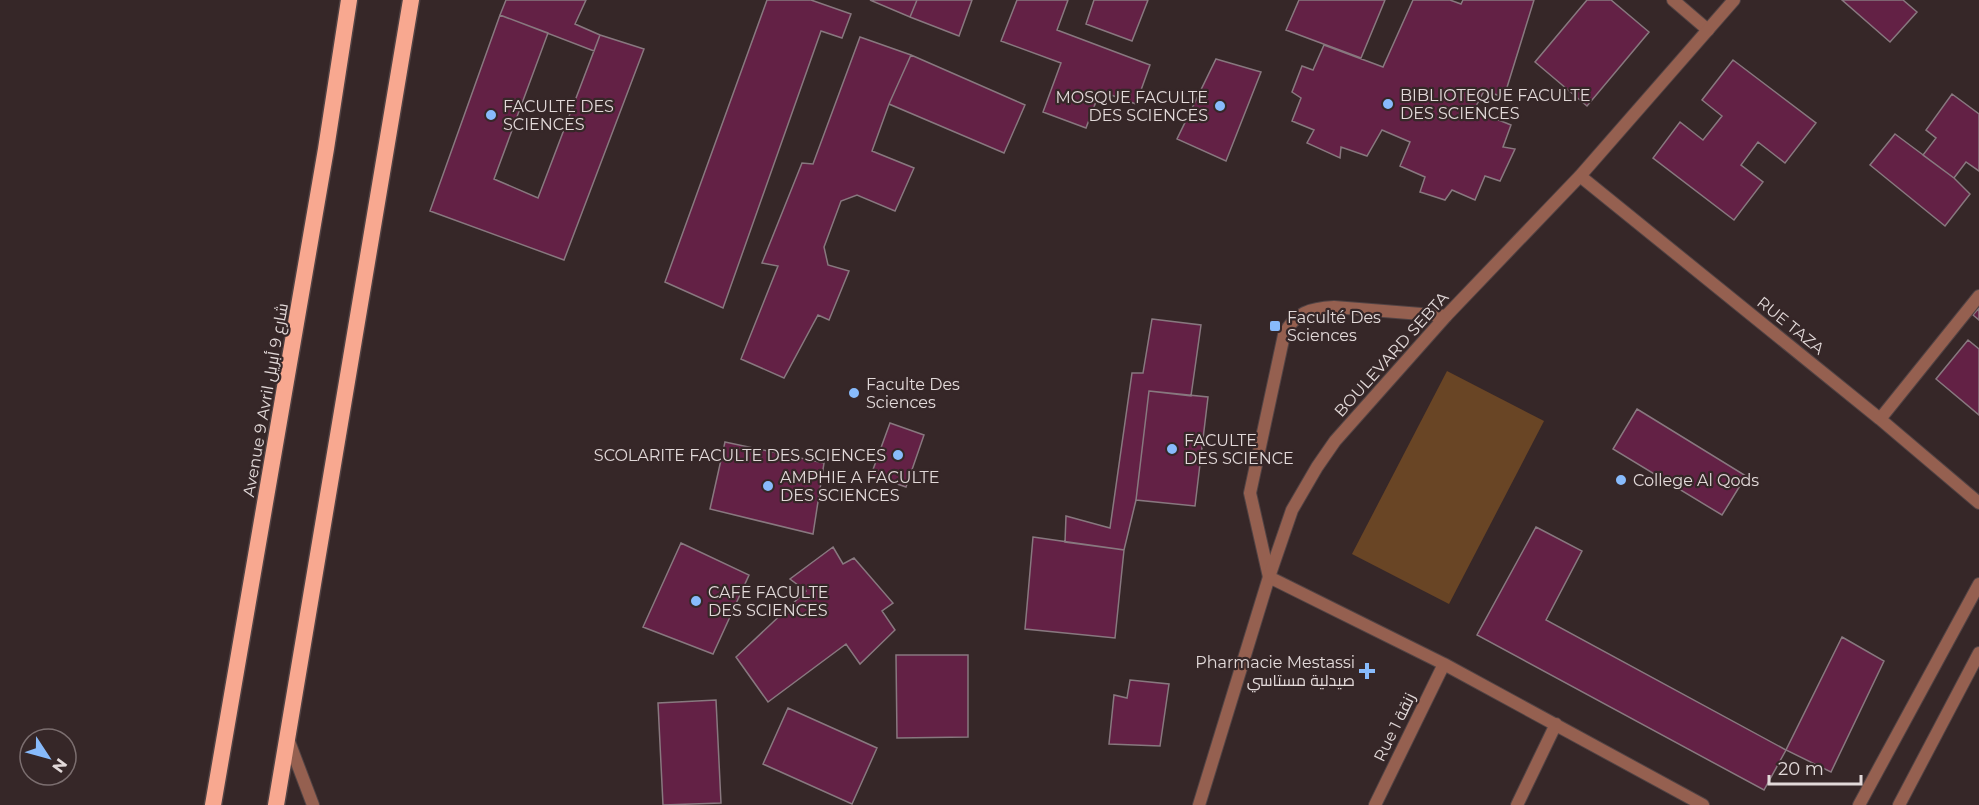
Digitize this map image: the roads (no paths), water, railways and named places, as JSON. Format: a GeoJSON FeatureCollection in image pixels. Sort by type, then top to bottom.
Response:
{"type":"FeatureCollection","features":[{"type":"Feature","properties":{"kind":"highway","name":"Avenue 9 Avril شارع 9 أبريل"},"geometry":{"type":"LineString","coordinates":[[213,805],[324,160],[349,0]]}},
{"type":"Feature","properties":{"kind":"highway"},"geometry":{"type":"LineString","coordinates":[[276,805],[411,0]]}},
{"type":"Feature","properties":{"kind":"street"},"geometry":{"type":"LineString","coordinates":[[1673,0],[1708,30]]}},
{"type":"Feature","properties":{"kind":"street","name":"BOULEVARD SEBTA"},"geometry":{"type":"LineString","coordinates":[[1198,805],[1292,510],[1317,467],[1335,441],[1446,316],[1580,176],[1734,0]]}},
{"type":"Feature","properties":{"kind":"street","name":"RUE TAZA"},"geometry":{"type":"LineString","coordinates":[[1580,176],[1880,419],[1979,503]]}},
{"type":"Feature","properties":{"kind":"street"},"geometry":{"type":"LineString","coordinates":[[1880,419],[1979,296]]}},
{"type":"Feature","properties":{"kind":"street"},"geometry":{"type":"LineString","coordinates":[[1446,316],[1334,307],[1307,311],[1289,326],[1284,335],[1251,482],[1251,505],[1269,577],[1444,664],[1703,805]]}},
{"type":"Feature","properties":{"kind":"street"},"geometry":{"type":"LineString","coordinates":[[1859,805],[1979,584]]}},
{"type":"Feature","properties":{"kind":"street"},"geometry":{"type":"LineString","coordinates":[[1899,805],[1979,653]]}},
{"type":"Feature","properties":{"kind":"street","name":"Rue 1 زنقة"},"geometry":{"type":"LineString","coordinates":[[1375,805],[1444,664]]}},
{"type":"Feature","properties":{"kind":"street"},"geometry":{"type":"LineString","coordinates":[[1517,805],[1556,724]]}},
{"type":"Feature","properties":{"kind":"street"},"geometry":{"type":"LineString","coordinates":[[287,736],[313,805]]}},
{"type":"Feature","properties":{"kind":"place","name":"BIBLIOTEQUE FACULTE DES SCIENCES"},"geometry":{"type":"Point","coordinates":[1388,104]}},
{"type":"Feature","properties":{"kind":"place","name":"MOSQUE FACULTE DES SCIENCES"},"geometry":{"type":"Point","coordinates":[1220,106]}},
{"type":"Feature","properties":{"kind":"place","name":"FACULTE DES SCIENCES"},"geometry":{"type":"Point","coordinates":[491,115]}},
{"type":"Feature","properties":{"kind":"place","name":"Faculté Des Sciences"},"geometry":{"type":"Point","coordinates":[1275,326]}},
{"type":"Feature","properties":{"kind":"place","name":"Faculte Des Sciences"},"geometry":{"type":"Point","coordinates":[854,393]}},
{"type":"Feature","properties":{"kind":"place","name":"FACULTE DES SCIENCE"},"geometry":{"type":"Point","coordinates":[1172,449]}},
{"type":"Feature","properties":{"kind":"place","name":"SCOLARITE FACULTE DES SCIENCES"},"geometry":{"type":"Point","coordinates":[898,455]}},
{"type":"Feature","properties":{"kind":"place","name":"College Al Qods"},"geometry":{"type":"Point","coordinates":[1621,480]}},
{"type":"Feature","properties":{"kind":"place","name":"AMPHIE A FACULTE DES SCIENCES"},"geometry":{"type":"Point","coordinates":[768,486]}},
{"type":"Feature","properties":{"kind":"place","name":"CAFE FACULTE DES SCIENCES"},"geometry":{"type":"Point","coordinates":[696,601]}},
{"type":"Feature","properties":{"kind":"place","name":"Pharmacie Mestassi صيدلية مستاسي"},"geometry":{"type":"Point","coordinates":[1367,671]}}]}
